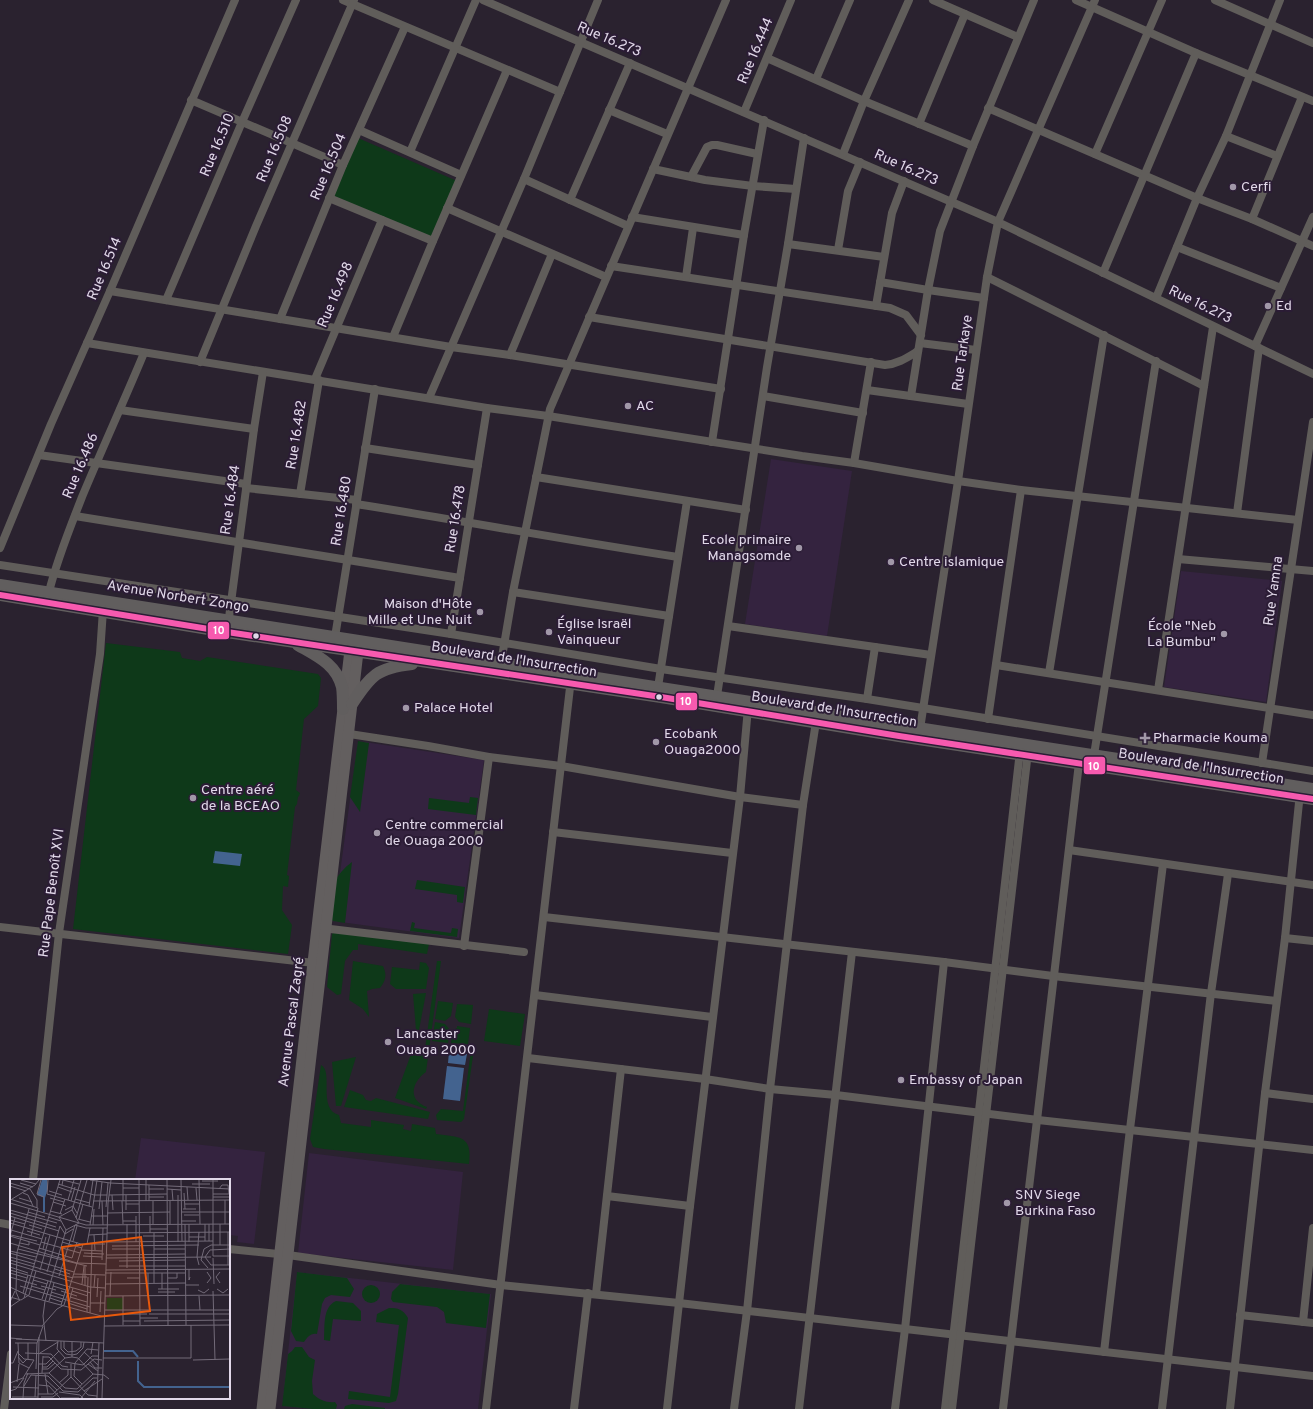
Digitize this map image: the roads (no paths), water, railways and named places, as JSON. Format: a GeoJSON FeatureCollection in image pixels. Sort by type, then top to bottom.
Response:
{"type":"FeatureCollection","features":[{"type":"Feature","properties":{"kind":"main road","name":"Avenue Norbert Zongo"},"geometry":{"type":"LineString","coordinates":[[0,584],[228,626],[291,640],[355,645]]}},
{"type":"Feature","properties":{"kind":"main road","name":"Avenue Norbert Zongo"},"geometry":{"type":"LineString","coordinates":[[0,594],[103,610],[228,626],[335,637],[355,645]]}},
{"type":"Feature","properties":{"kind":"main road"},"geometry":{"type":"LineString","coordinates":[[291,640],[318,656],[328,663],[334,670],[339,679],[348,707]]}},
{"type":"Feature","properties":{"kind":"main road","name":"Boulevard de l'Insurrection"},"geometry":{"type":"LineString","coordinates":[[355,645],[426,662],[571,679],[658,687],[717,696],[748,706],[816,722],[1024,750],[1094,755],[1300,792],[1313,799]]}},
{"type":"Feature","properties":{"kind":"main road","name":"Boulevard de l'Insurrection"},"geometry":{"type":"LineString","coordinates":[[355,645],[501,663],[571,679],[748,706],[920,729],[1024,750],[1079,763],[1300,792],[1313,789]]}},
{"type":"Feature","properties":{"kind":"main road","name":"Avenue Pascal Zagré"},"geometry":{"type":"LineString","coordinates":[[267,1409],[355,645]]}},
{"type":"Feature","properties":{"kind":"main road"},"geometry":{"type":"LineString","coordinates":[[348,707],[368,680],[380,671],[395,666],[426,662]]}},
{"type":"Feature","properties":{"kind":"main road","name":"Avenue Pascal Zagré"},"geometry":{"type":"LineString","coordinates":[[284,1255],[314,963],[322,928]]}},
{"type":"Feature","properties":{"kind":"street","name":"Rue 16.514"},"geometry":{"type":"LineString","coordinates":[[0,548],[235,0]]}},
{"type":"Feature","properties":{"kind":"street","name":"Rue 16.510"},"geometry":{"type":"LineString","coordinates":[[166,300],[296,0]]}},
{"type":"Feature","properties":{"kind":"street"},"geometry":{"type":"LineString","coordinates":[[343,0],[353,2],[455,49],[560,92]]}},
{"type":"Feature","properties":{"kind":"street"},"geometry":{"type":"LineString","coordinates":[[410,152],[476,0]]}},
{"type":"Feature","properties":{"kind":"street","name":"Rue 16.273"},"geometry":{"type":"LineString","coordinates":[[483,0],[998,222],[1313,374]]}},
{"type":"Feature","properties":{"kind":"street"},"geometry":{"type":"LineString","coordinates":[[429,398],[524,179],[598,0]]}},
{"type":"Feature","properties":{"kind":"street"},"geometry":{"type":"LineString","coordinates":[[501,663],[548,416],[667,134],[726,0]]}},
{"type":"Feature","properties":{"kind":"street","name":"Rue 16.444"},"geometry":{"type":"LineString","coordinates":[[744,112],[791,0]]}},
{"type":"Feature","properties":{"kind":"street"},"geometry":{"type":"LineString","coordinates":[[816,79],[850,0]]}},
{"type":"Feature","properties":{"kind":"street"},"geometry":{"type":"LineString","coordinates":[[842,154],[909,0]]}},
{"type":"Feature","properties":{"kind":"street"},"geometry":{"type":"LineString","coordinates":[[933,0],[1018,37]]}},
{"type":"Feature","properties":{"kind":"street"},"geometry":{"type":"LineString","coordinates":[[911,396],[928,290],[940,231],[988,108],[1034,0]]}},
{"type":"Feature","properties":{"kind":"street"},"geometry":{"type":"LineString","coordinates":[[1076,0],[1093,4],[1147,32],[1313,101]]}},
{"type":"Feature","properties":{"kind":"street"},"geometry":{"type":"LineString","coordinates":[[1095,154],[1162,0]]}},
{"type":"Feature","properties":{"kind":"street"},"geometry":{"type":"LineString","coordinates":[[1215,0],[1313,43]]}},
{"type":"Feature","properties":{"kind":"street"},"geometry":{"type":"LineString","coordinates":[[1156,298],[1197,198],[1226,136],[1280,0]]}},
{"type":"Feature","properties":{"kind":"street","name":"Rue 16.508"},"geometry":{"type":"LineString","coordinates":[[200,362],[353,2]]}},
{"type":"Feature","properties":{"kind":"street","name":"Rue Tarkaye"},"geometry":{"type":"LineString","coordinates":[[920,729],[958,481],[987,277],[998,222],[1093,4]]}},
{"type":"Feature","properties":{"kind":"street"},"geometry":{"type":"LineString","coordinates":[[919,124],[966,14]]}},
{"type":"Feature","properties":{"kind":"street","name":"Rue 16.504"},"geometry":{"type":"LineString","coordinates":[[280,319],[342,165],[405,27]]}},
{"type":"Feature","properties":{"kind":"street"},"geometry":{"type":"LineString","coordinates":[[1103,273],[1196,53]]}},
{"type":"Feature","properties":{"kind":"street"},"geometry":{"type":"LineString","coordinates":[[767,58],[864,101],[973,146]]}},
{"type":"Feature","properties":{"kind":"street"},"geometry":{"type":"LineString","coordinates":[[570,200],[630,63]]}},
{"type":"Feature","properties":{"kind":"street"},"geometry":{"type":"LineString","coordinates":[[393,337],[507,70]]}},
{"type":"Feature","properties":{"kind":"street"},"geometry":{"type":"LineString","coordinates":[[1252,219],[1276,156],[1302,97]]}},
{"type":"Feature","properties":{"kind":"street"},"geometry":{"type":"LineString","coordinates":[[191,100],[342,165]]}},
{"type":"Feature","properties":{"kind":"street"},"geometry":{"type":"LineString","coordinates":[[988,108],[1313,246]]}},
{"type":"Feature","properties":{"kind":"street"},"geometry":{"type":"LineString","coordinates":[[609,110],[667,134]]}},
{"type":"Feature","properties":{"kind":"street"},"geometry":{"type":"LineString","coordinates":[[712,442],[744,235],[764,120]]}},
{"type":"Feature","properties":{"kind":"street"},"geometry":{"type":"LineString","coordinates":[[359,130],[461,175]]}},
{"type":"Feature","properties":{"kind":"street"},"geometry":{"type":"LineString","coordinates":[[1226,136],[1276,156]]}},
{"type":"Feature","properties":{"kind":"street"},"geometry":{"type":"LineString","coordinates":[[717,696],[804,138]]}},
{"type":"Feature","properties":{"kind":"street"},"geometry":{"type":"LineString","coordinates":[[691,177],[707,148],[712,145],[758,154]]}},
{"type":"Feature","properties":{"kind":"street"},"geometry":{"type":"LineString","coordinates":[[838,250],[847,195],[860,162]]}},
{"type":"Feature","properties":{"kind":"street"},"geometry":{"type":"LineString","coordinates":[[653,169],[691,177],[753,186],[796,189]]}},
{"type":"Feature","properties":{"kind":"street"},"geometry":{"type":"LineString","coordinates":[[524,179],[628,226]]}},
{"type":"Feature","properties":{"kind":"street"},"geometry":{"type":"LineString","coordinates":[[876,306],[892,213],[904,182]]}},
{"type":"Feature","properties":{"kind":"street"},"geometry":{"type":"LineString","coordinates":[[329,198],[433,241]]}},
{"type":"Feature","properties":{"kind":"street"},"geometry":{"type":"LineString","coordinates":[[447,208],[606,278]]}},
{"type":"Feature","properties":{"kind":"street"},"geometry":{"type":"LineString","coordinates":[[1237,513],[1257,347],[1281,288],[1313,217]]}},
{"type":"Feature","properties":{"kind":"street"},"geometry":{"type":"LineString","coordinates":[[632,218],[744,235]]}},
{"type":"Feature","properties":{"kind":"street","name":"Rue 16.498"},"geometry":{"type":"LineString","coordinates":[[317,380],[336,328],[382,220]]}},
{"type":"Feature","properties":{"kind":"street"},"geometry":{"type":"LineString","coordinates":[[686,277],[693,228]]}},
{"type":"Feature","properties":{"kind":"street"},"geometry":{"type":"LineString","coordinates":[[788,244],[884,257]]}},
{"type":"Feature","properties":{"kind":"street"},"geometry":{"type":"LineString","coordinates":[[1177,247],[1281,288]]}},
{"type":"Feature","properties":{"kind":"street"},"geometry":{"type":"LineString","coordinates":[[510,354],[552,254]]}},
{"type":"Feature","properties":{"kind":"street"},"geometry":{"type":"LineString","coordinates":[[611,266],[895,310],[906,315],[920,343]]}},
{"type":"Feature","properties":{"kind":"street"},"geometry":{"type":"LineString","coordinates":[[987,277],[1204,386]]}},
{"type":"Feature","properties":{"kind":"street"},"geometry":{"type":"LineString","coordinates":[[880,282],[984,298]]}},
{"type":"Feature","properties":{"kind":"street"},"geometry":{"type":"LineString","coordinates":[[110,291],[451,347],[510,354],[721,389]]}},
{"type":"Feature","properties":{"kind":"street"},"geometry":{"type":"LineString","coordinates":[[589,317],[890,365],[902,361],[920,343]]}},
{"type":"Feature","properties":{"kind":"street"},"geometry":{"type":"LineString","coordinates":[[1158,690],[1213,327]]}},
{"type":"Feature","properties":{"kind":"street"},"geometry":{"type":"LineString","coordinates":[[1049,673],[1104,335]]}},
{"type":"Feature","properties":{"kind":"street"},"geometry":{"type":"LineString","coordinates":[[87,343],[487,408],[854,463],[958,481],[1021,490],[1298,520]]}},
{"type":"Feature","properties":{"kind":"street"},"geometry":{"type":"LineString","coordinates":[[920,343],[976,350]]}},
{"type":"Feature","properties":{"kind":"street","name":"Rue 16.486"},"geometry":{"type":"LineString","coordinates":[[49,592],[53,574],[75,516],[144,353]]}},
{"type":"Feature","properties":{"kind":"street"},"geometry":{"type":"LineString","coordinates":[[1094,755],[1156,361]]}},
{"type":"Feature","properties":{"kind":"street"},"geometry":{"type":"LineString","coordinates":[[854,463],[867,390],[870,362]]}},
{"type":"Feature","properties":{"kind":"street","name":"Rue 16.484"},"geometry":{"type":"LineString","coordinates":[[228,626],[238,542],[263,372]]}},
{"type":"Feature","properties":{"kind":"street","name":"Rue 16.482"},"geometry":{"type":"LineString","coordinates":[[300,494],[317,380]]}},
{"type":"Feature","properties":{"kind":"street","name":"Rue 16.480"},"geometry":{"type":"LineString","coordinates":[[335,637],[375,389]]}},
{"type":"Feature","properties":{"kind":"street"},"geometry":{"type":"LineString","coordinates":[[867,390],[968,404]]}},
{"type":"Feature","properties":{"kind":"street"},"geometry":{"type":"LineString","coordinates":[[763,396],[863,412]]}},
{"type":"Feature","properties":{"kind":"street","name":"Rue 16.478"},"geometry":{"type":"LineString","coordinates":[[451,634],[487,408]]}},
{"type":"Feature","properties":{"kind":"street"},"geometry":{"type":"LineString","coordinates":[[120,410],[254,429]]}},
{"type":"Feature","properties":{"kind":"street","name":"Rue Yamna"},"geometry":{"type":"LineString","coordinates":[[1262,763],[1290,569],[1311,449],[1313,422]]}},
{"type":"Feature","properties":{"kind":"street"},"geometry":{"type":"LineString","coordinates":[[366,448],[478,465]]}},
{"type":"Feature","properties":{"kind":"street"},"geometry":{"type":"LineString","coordinates":[[39,455],[356,502],[596,545],[678,557]]}},
{"type":"Feature","properties":{"kind":"street"},"geometry":{"type":"LineString","coordinates":[[536,477],[746,510]]}},
{"type":"Feature","properties":{"kind":"street"},"geometry":{"type":"LineString","coordinates":[[988,719],[1021,490]]}},
{"type":"Feature","properties":{"kind":"street"},"geometry":{"type":"LineString","coordinates":[[658,687],[687,501]]}},
{"type":"Feature","properties":{"kind":"street"},"geometry":{"type":"LineString","coordinates":[[75,516],[460,578]]}},
{"type":"Feature","properties":{"kind":"street"},"geometry":{"type":"LineString","coordinates":[[1178,559],[1313,571]]}},
{"type":"Feature","properties":{"kind":"street"},"geometry":{"type":"LineString","coordinates":[[0,565],[504,642],[661,669],[867,699],[1313,771]]}},
{"type":"Feature","properties":{"kind":"street"},"geometry":{"type":"LineString","coordinates":[[514,592],[669,616]]}},
{"type":"Feature","properties":{"kind":"street","name":"Rue Pape Benoît XVI"},"geometry":{"type":"LineString","coordinates":[[33,1179],[59,933],[100,654],[103,610]]}},
{"type":"Feature","properties":{"kind":"street"},"geometry":{"type":"LineString","coordinates":[[728,626],[931,655]]}},
{"type":"Feature","properties":{"kind":"street"},"geometry":{"type":"LineString","coordinates":[[867,699],[875,647]]}},
{"type":"Feature","properties":{"kind":"street"},"geometry":{"type":"LineString","coordinates":[[996,665],[1313,716]]}},
{"type":"Feature","properties":{"kind":"street"},"geometry":{"type":"LineString","coordinates":[[486,1409],[571,679]]}},
{"type":"Feature","properties":{"kind":"street"},"geometry":{"type":"LineString","coordinates":[[667,1409],[712,1017],[740,796],[748,706]]}},
{"type":"Feature","properties":{"kind":"street"},"geometry":{"type":"LineString","coordinates":[[734,1409],[747,1311],[770,1089],[803,806],[816,722]]}},
{"type":"Feature","properties":{"kind":"street"},"geometry":{"type":"LineString","coordinates":[[344,734],[488,757],[561,766],[803,806]]}},
{"type":"Feature","properties":{"kind":"street"},"geometry":{"type":"LineString","coordinates":[[945,1409],[958,1336],[987,1114],[1000,969],[1024,750]]}},
{"type":"Feature","properties":{"kind":"street"},"geometry":{"type":"LineString","coordinates":[[464,946],[488,757]]}},
{"type":"Feature","properties":{"kind":"street"},"geometry":{"type":"LineString","coordinates":[[1003,1409],[1079,763]]}},
{"type":"Feature","properties":{"kind":"street"},"geometry":{"type":"LineString","coordinates":[[1230,1409],[1265,1093],[1285,938],[1300,792]]}},
{"type":"Feature","properties":{"kind":"street"},"geometry":{"type":"LineString","coordinates":[[553,832],[732,854]]}},
{"type":"Feature","properties":{"kind":"street"},"geometry":{"type":"LineString","coordinates":[[1069,850],[1313,885]]}},
{"type":"Feature","properties":{"kind":"street"},"geometry":{"type":"LineString","coordinates":[[1104,1352],[1163,864]]}},
{"type":"Feature","properties":{"kind":"street"},"geometry":{"type":"LineString","coordinates":[[1162,1409],[1212,993],[1228,874]]}},
{"type":"Feature","properties":{"kind":"street"},"geometry":{"type":"LineString","coordinates":[[544,917],[1276,1001]]}},
{"type":"Feature","properties":{"kind":"street"},"geometry":{"type":"LineString","coordinates":[[0,927],[314,963]]}},
{"type":"Feature","properties":{"kind":"street"},"geometry":{"type":"LineString","coordinates":[[322,928],[524,952]]}},
{"type":"Feature","properties":{"kind":"street"},"geometry":{"type":"LineString","coordinates":[[1285,938],[1313,942]]}},
{"type":"Feature","properties":{"kind":"street"},"geometry":{"type":"LineString","coordinates":[[799,1409],[811,1318],[852,952]]}},
{"type":"Feature","properties":{"kind":"street"},"geometry":{"type":"LineString","coordinates":[[894,1409],[905,1329],[944,962]]}},
{"type":"Feature","properties":{"kind":"street"},"geometry":{"type":"LineString","coordinates":[[952,1409],[978,1112],[1000,969]]}},
{"type":"Feature","properties":{"kind":"street"},"geometry":{"type":"LineString","coordinates":[[535,995],[712,1017]]}},
{"type":"Feature","properties":{"kind":"street"},"geometry":{"type":"LineString","coordinates":[[528,1058],[705,1079],[770,1089],[836,1095],[1038,1120],[1313,1150]]}},
{"type":"Feature","properties":{"kind":"street"},"geometry":{"type":"LineString","coordinates":[[574,1409],[607,1196],[621,1069]]}},
{"type":"Feature","properties":{"kind":"street"},"geometry":{"type":"LineString","coordinates":[[1265,1093],[1313,1099]]}},
{"type":"Feature","properties":{"kind":"street"},"geometry":{"type":"LineString","coordinates":[[607,1196],[690,1206]]}},
{"type":"Feature","properties":{"kind":"street"},"geometry":{"type":"LineString","coordinates":[[0,1223],[10,1225]]}},
{"type":"Feature","properties":{"kind":"street"},"geometry":{"type":"LineString","coordinates":[[1303,1322],[1313,1228]]}},
{"type":"Feature","properties":{"kind":"street"},"geometry":{"type":"LineString","coordinates":[[230,1249],[284,1255],[501,1285],[679,1303],[1313,1376]]}},
{"type":"Feature","properties":{"kind":"street"},"geometry":{"type":"LineString","coordinates":[[1240,1315],[1313,1323]]}},
{"type":"Feature","properties":{"kind":"street"},"geometry":{"type":"LineString","coordinates":[[4,1409],[3,1387],[10,1358]]}},
{"type":"Feature","properties":{"kind":"water"},"geometry":{"type":"Polygon","coordinates":[[[215,851],[242,854],[240,866],[213,863],[215,851]]]}},
{"type":"Feature","properties":{"kind":"water"},"geometry":{"type":"Polygon","coordinates":[[[449,1052],[467,1054],[465,1065],[448,1063],[449,1052]]]}},
{"type":"Feature","properties":{"kind":"water"},"geometry":{"type":"Polygon","coordinates":[[[447,1066],[464,1068],[460,1101],[443,1099],[447,1066]]]}},
{"type":"Feature","properties":{"kind":"place","name":"Cerfi"},"geometry":{"type":"Point","coordinates":[1233,187]}},
{"type":"Feature","properties":{"kind":"place","name":"Ed"},"geometry":{"type":"Point","coordinates":[1268,306]}},
{"type":"Feature","properties":{"kind":"place","name":"AC"},"geometry":{"type":"Point","coordinates":[628,406]}},
{"type":"Feature","properties":{"kind":"place","name":"Ecole primaire Managsomde"},"geometry":{"type":"Point","coordinates":[799,548]}},
{"type":"Feature","properties":{"kind":"place","name":"Centre islamique"},"geometry":{"type":"Point","coordinates":[891,562]}},
{"type":"Feature","properties":{"kind":"place","name":"Maison d'Hôte Mille et Une Nuit"},"geometry":{"type":"Point","coordinates":[480,612]}},
{"type":"Feature","properties":{"kind":"place","name":"Église Israël Vainqueur"},"geometry":{"type":"Point","coordinates":[549,632]}},
{"type":"Feature","properties":{"kind":"place","name":"École \"Neb La Bumbu\""},"geometry":{"type":"Point","coordinates":[1224,634]}},
{"type":"Feature","properties":{"kind":"place","name":"Palace Hotel"},"geometry":{"type":"Point","coordinates":[406,708]}},
{"type":"Feature","properties":{"kind":"place","name":"Pharmacie Kouma"},"geometry":{"type":"Point","coordinates":[1145,738]}},
{"type":"Feature","properties":{"kind":"place","name":"Ecobank Ouaga2000"},"geometry":{"type":"Point","coordinates":[656,742]}},
{"type":"Feature","properties":{"kind":"place","name":"Centre aéré de la BCEAO"},"geometry":{"type":"Point","coordinates":[193,798]}},
{"type":"Feature","properties":{"kind":"place","name":"Centre commercial de Ouaga 2000"},"geometry":{"type":"Point","coordinates":[377,833]}},
{"type":"Feature","properties":{"kind":"place","name":"Lancaster Ouaga 2000"},"geometry":{"type":"Point","coordinates":[388,1042]}},
{"type":"Feature","properties":{"kind":"place","name":"Embassy of Japan"},"geometry":{"type":"Point","coordinates":[901,1080]}},
{"type":"Feature","properties":{"kind":"place","name":"SNV Siege Burkina Faso"},"geometry":{"type":"Point","coordinates":[1007,1203]}}]}
